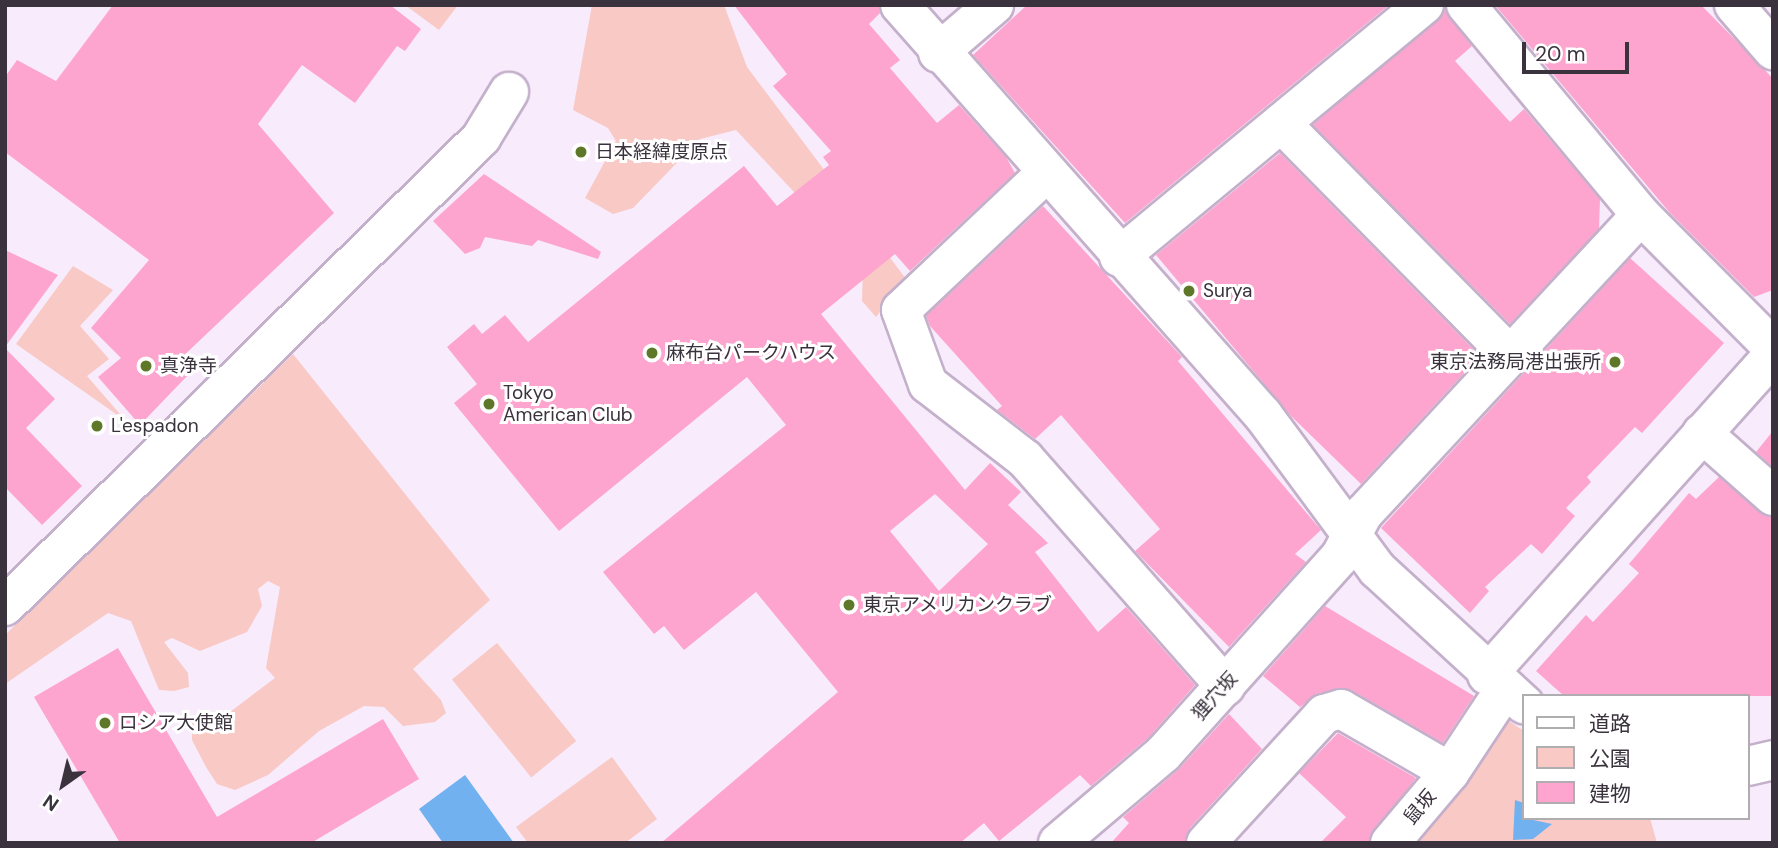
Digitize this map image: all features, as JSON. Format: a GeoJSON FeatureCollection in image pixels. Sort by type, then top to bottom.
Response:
{"type":"FeatureCollection","features":[{"type":"Feature","properties":{"kind":"street"},"geometry":{"type":"LineString","coordinates":[[900,5],[937,53],[1263,415],[1354,533],[1385,578],[1505,689]]}},
{"type":"Feature","properties":{"kind":"street"},"geometry":{"type":"LineString","coordinates":[[937,53],[995,5]]}},
{"type":"Feature","properties":{"kind":"street"},"geometry":{"type":"LineString","coordinates":[[1119,257],[1424,5]]}},
{"type":"Feature","properties":{"kind":"street"},"geometry":{"type":"LineString","coordinates":[[1466,5],[1641,215],[1773,348]]}},
{"type":"Feature","properties":{"kind":"street"},"geometry":{"type":"LineString","coordinates":[[1734,5],[1773,50]]}},
{"type":"Feature","properties":{"kind":"street"},"geometry":{"type":"LineString","coordinates":[[5,606],[481,138],[509,92]]}},
{"type":"Feature","properties":{"kind":"street"},"geometry":{"type":"LineString","coordinates":[[1281,123],[1510,356]]}},
{"type":"Feature","properties":{"kind":"street"},"geometry":{"type":"LineString","coordinates":[[1045,174],[901,310],[928,384],[1025,459],[1225,686]]}},
{"type":"Feature","properties":{"kind":"street","name":"狸穴坂"},"geometry":{"type":"LineString","coordinates":[[1058,843],[1163,754],[1333,566],[1363,514],[1641,215]]}},
{"type":"Feature","properties":{"kind":"street","name":"鼠坂"},"geometry":{"type":"LineString","coordinates":[[1390,843],[1450,772],[1505,689],[1702,433],[1773,355]]}},
{"type":"Feature","properties":{"kind":"street"},"geometry":{"type":"LineString","coordinates":[[1702,433],[1773,496]]}},
{"type":"Feature","properties":{"kind":"street"},"geometry":{"type":"LineString","coordinates":[[1206,843],[1324,713],[1341,709],[1450,772]]}},
{"type":"Feature","properties":{"kind":"street"},"geometry":{"type":"LineString","coordinates":[[1750,766],[1773,760]]}},
{"type":"Feature","properties":{"kind":"green space"},"geometry":{"type":"Polygon","coordinates":[[[405,5],[458,5],[439,30],[405,5]]]}},
{"type":"Feature","properties":{"kind":"green space"},"geometry":{"type":"Polygon","coordinates":[[[592,5],[724,5],[747,67],[906,279],[876,317],[862,301],[863,266],[736,130],[700,139],[633,208],[613,214],[585,198],[616,141],[608,128],[573,110],[592,5]]]}},
{"type":"Feature","properties":{"kind":"green space"},"geometry":{"type":"Polygon","coordinates":[[[73,266],[113,290],[80,326],[109,359],[87,376],[126,421],[16,344],[73,266]]]}},
{"type":"Feature","properties":{"kind":"green space"},"geometry":{"type":"Polygon","coordinates":[[[293,354],[490,600],[413,669],[441,700],[446,713],[435,722],[403,726],[384,707],[364,706],[319,731],[268,775],[235,790],[217,784],[206,767],[192,740],[192,717],[230,712],[275,678],[266,668],[280,587],[268,581],[258,589],[262,606],[247,632],[200,651],[172,638],[164,642],[188,673],[189,687],[174,691],[159,690],[131,621],[108,613],[5,684],[5,635],[293,354]]]}},
{"type":"Feature","properties":{"kind":"green space"},"geometry":{"type":"Polygon","coordinates":[[[497,643],[576,741],[531,777],[452,680],[497,643]]]}},
{"type":"Feature","properties":{"kind":"green space"},"geometry":{"type":"Polygon","coordinates":[[[1501,716],[1522,730],[1522,820],[1651,820],[1657,843],[1406,843],[1501,716]]]}},
{"type":"Feature","properties":{"kind":"green space"},"geometry":{"type":"Polygon","coordinates":[[[612,757],[657,819],[625,843],[528,843],[516,827],[612,757]]]}},
{"type":"Feature","properties":{"kind":"water"},"geometry":{"type":"Polygon","coordinates":[[[465,775],[514,843],[443,843],[419,809],[465,775]]]}},
{"type":"Feature","properties":{"kind":"water"},"geometry":{"type":"Polygon","coordinates":[[[1515,800],[1522,802],[1522,820],[1552,824],[1533,839],[1513,840],[1515,800]]]}},
{"type":"Feature","properties":{"kind":"building"},"geometry":{"type":"Polygon","coordinates":[[[113,5],[390,5],[421,29],[405,51],[397,46],[355,103],[302,65],[258,124],[334,213],[177,362],[189,374],[140,425],[98,377],[121,358],[91,328],[149,260],[5,152],[5,77],[17,60],[56,81],[113,5]]]}},
{"type":"Feature","properties":{"kind":"building"},"geometry":{"type":"Polygon","coordinates":[[[734,5],[879,5],[880,13],[869,24],[900,60],[890,68],[937,123],[959,105],[1006,157],[1015,173],[910,271],[895,254],[821,314],[965,490],[990,463],[1021,492],[1008,505],[1048,543],[1035,552],[1098,632],[1126,607],[1195,685],[1148,738],[1091,786],[1080,775],[999,841],[984,823],[960,843],[661,843],[838,692],[756,592],[684,650],[664,626],[654,634],[603,572],[786,425],[747,377],[559,531],[454,403],[477,384],[447,347],[474,324],[482,334],[505,315],[528,342],[744,166],[777,206],[829,165],[823,157],[831,151],[773,86],[787,74],[734,5]],[[935,494],[890,531],[939,591],[988,544],[935,494]]]}},
{"type":"Feature","properties":{"kind":"building"},"geometry":{"type":"Polygon","coordinates":[[[1027,5],[1389,5],[1125,223],[973,55],[1027,5]]]}},
{"type":"Feature","properties":{"kind":"building"},"geometry":{"type":"Polygon","coordinates":[[[1495,5],[1701,5],[1765,70],[1773,79],[1773,290],[1754,297],[1670,213],[1495,5]]]}},
{"type":"Feature","properties":{"kind":"building"},"geometry":{"type":"Polygon","coordinates":[[[1445,10],[1472,46],[1455,61],[1510,122],[1524,109],[1600,199],[1599,229],[1510,324],[1313,125],[1445,10]]]}},
{"type":"Feature","properties":{"kind":"building"},"geometry":{"type":"Polygon","coordinates":[[[1280,153],[1480,356],[1361,484],[1291,416],[1156,255],[1280,153]]]}},
{"type":"Feature","properties":{"kind":"building"},"geometry":{"type":"Polygon","coordinates":[[[484,174],[601,252],[598,259],[538,240],[532,246],[485,237],[480,248],[465,254],[433,221],[484,174]]]}},
{"type":"Feature","properties":{"kind":"building"},"geometry":{"type":"Polygon","coordinates":[[[1043,206],[1182,357],[1178,361],[1321,530],[1295,554],[1306,562],[1229,647],[1135,551],[1160,529],[1061,415],[1035,439],[997,410],[1002,406],[930,326],[926,316],[1043,206]]]}},
{"type":"Feature","properties":{"kind":"building"},"geometry":{"type":"Polygon","coordinates":[[[5,250],[58,275],[5,347],[5,250]]]}},
{"type":"Feature","properties":{"kind":"building"},"geometry":{"type":"Polygon","coordinates":[[[1630,258],[1724,343],[1642,433],[1635,427],[1587,477],[1591,482],[1566,508],[1575,516],[1542,554],[1531,544],[1485,587],[1489,591],[1470,613],[1381,528],[1630,258]]]}},
{"type":"Feature","properties":{"kind":"building"},"geometry":{"type":"Polygon","coordinates":[[[5,348],[55,399],[26,428],[82,486],[42,525],[5,487],[5,348]]]}},
{"type":"Feature","properties":{"kind":"building"},"geometry":{"type":"Polygon","coordinates":[[[1773,431],[1773,467],[1756,452],[1773,431]]]}},
{"type":"Feature","properties":{"kind":"building"},"geometry":{"type":"Polygon","coordinates":[[[1719,477],[1773,517],[1773,696],[1562,694],[1536,671],[1586,615],[1593,622],[1639,573],[1629,564],[1689,493],[1696,499],[1719,477]]]}},
{"type":"Feature","properties":{"kind":"building"},"geometry":{"type":"Polygon","coordinates":[[[1325,606],[1474,696],[1443,743],[1351,690],[1318,693],[1300,707],[1263,676],[1325,606]]]}},
{"type":"Feature","properties":{"kind":"building","name":"ロシア大使館"},"geometry":{"type":"Polygon","coordinates":[[[118,648],[217,817],[383,719],[419,779],[311,843],[120,843],[34,697],[118,648]]]}},
{"type":"Feature","properties":{"kind":"building"},"geometry":{"type":"Polygon","coordinates":[[[1229,714],[1262,749],[1190,828],[1185,843],[1111,843],[1129,823],[1123,817],[1179,769],[1229,714]]]}},
{"type":"Feature","properties":{"kind":"building"},"geometry":{"type":"Polygon","coordinates":[[[1338,733],[1416,778],[1369,843],[1320,843],[1346,817],[1299,773],[1338,733]]]}},
{"type":"Feature","properties":{"kind":"place","name":"日本経緯度原点"},"geometry":{"type":"Point","coordinates":[581,152]}},
{"type":"Feature","properties":{"kind":"place","name":"Surya"},"geometry":{"type":"Point","coordinates":[1189,291]}},
{"type":"Feature","properties":{"kind":"place","name":"麻布台パークハウス"},"geometry":{"type":"Point","coordinates":[652,353]}},
{"type":"Feature","properties":{"kind":"place","name":"東京法務局港出張所"},"geometry":{"type":"Point","coordinates":[1615,362]}},
{"type":"Feature","properties":{"kind":"place","name":"真浄寺"},"geometry":{"type":"Point","coordinates":[146,366]}},
{"type":"Feature","properties":{"kind":"place","name":"Tokyo American Club"},"geometry":{"type":"Point","coordinates":[489,404]}},
{"type":"Feature","properties":{"kind":"place","name":"L'espadon"},"geometry":{"type":"Point","coordinates":[97,426]}},
{"type":"Feature","properties":{"kind":"place","name":"東京アメリカンクラブ"},"geometry":{"type":"Point","coordinates":[849,605]}},
{"type":"Feature","properties":{"kind":"place","name":"ロシア大使館"},"geometry":{"type":"Point","coordinates":[105,723]}}]}
